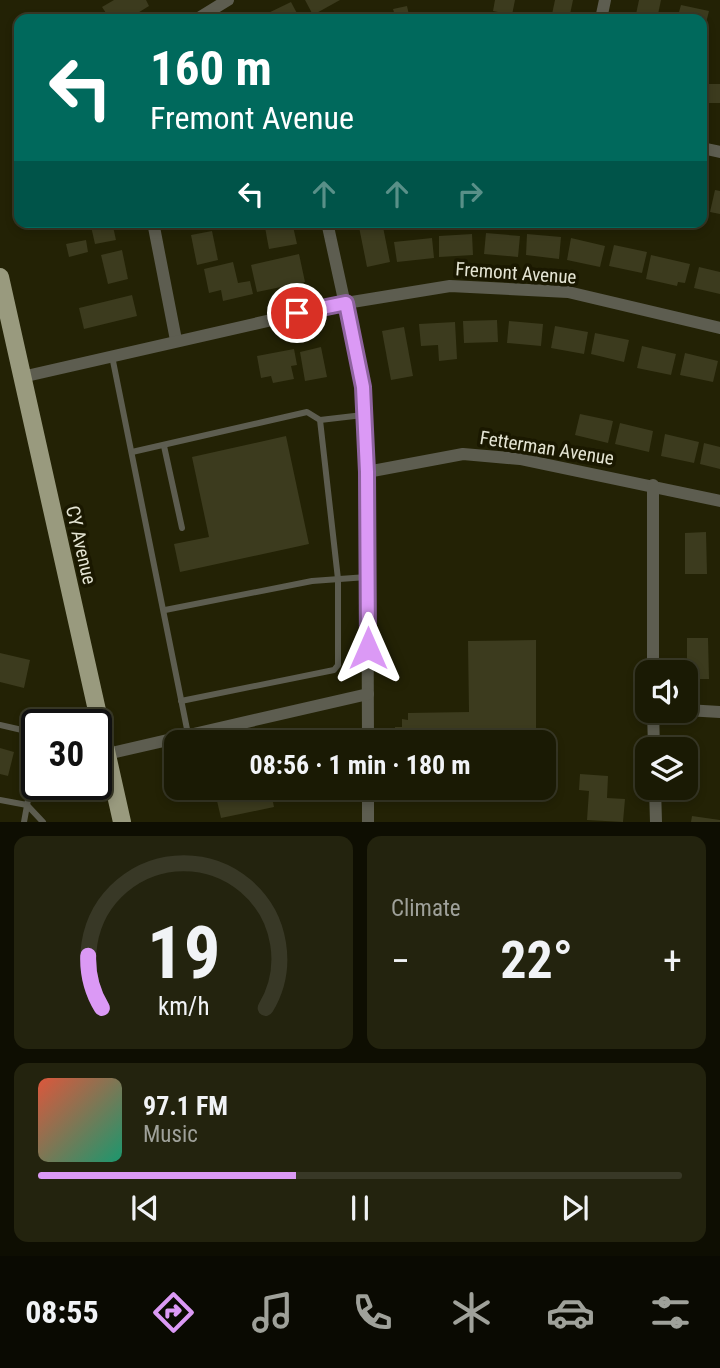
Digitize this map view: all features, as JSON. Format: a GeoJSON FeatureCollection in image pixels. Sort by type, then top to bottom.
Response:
{"type":"FeatureCollection","features":[{"type":"Feature","properties":{"kind":"main road","name":"CY Avenue"},"geometry":{"type":"LineString","coordinates":[[0,277],[92,709]]}},
{"type":"Feature","properties":{"kind":"main road","name":"CY Avenue"},"geometry":{"type":"LineString","coordinates":[[112,788],[122,822]]}},
{"type":"Feature","properties":{"kind":"street"},"geometry":{"type":"LineString","coordinates":[[205,14],[228,0]]}},
{"type":"Feature","properties":{"kind":"street"},"geometry":{"type":"LineString","coordinates":[[153,228],[176,340]]}},
{"type":"Feature","properties":{"kind":"street"},"geometry":{"type":"LineString","coordinates":[[328,228],[363,387],[367,472],[368,730]]}},
{"type":"Feature","properties":{"kind":"street","name":"Fremont Avenue"},"geometry":{"type":"LineString","coordinates":[[22,377],[346,303],[450,286],[568,292],[720,328]]}},
{"type":"Feature","properties":{"kind":"street","name":"Fetterman Avenue"},"geometry":{"type":"LineString","coordinates":[[367,472],[463,454],[520,459],[720,501]]}},
{"type":"Feature","properties":{"kind":"street"},"geometry":{"type":"LineString","coordinates":[[653,485],[653,660]]}},
{"type":"Feature","properties":{"kind":"street"},"geometry":{"type":"LineString","coordinates":[[206,730],[368,694]]}},
{"type":"Feature","properties":{"kind":"street"},"geometry":{"type":"LineString","coordinates":[[698,711],[720,712]]}},
{"type":"Feature","properties":{"kind":"street"},"geometry":{"type":"LineString","coordinates":[[112,753],[164,740]]}},
{"type":"Feature","properties":{"kind":"street"},"geometry":{"type":"LineString","coordinates":[[368,800],[368,822]]}},
{"type":"Feature","properties":{"kind":"street"},"geometry":{"type":"LineString","coordinates":[[655,800],[656,822]]}},
{"type":"Feature","properties":{"kind":"lane"},"geometry":{"type":"LineString","coordinates":[[112,356],[187,730]]}},
{"type":"Feature","properties":{"kind":"lane"},"geometry":{"type":"LineString","coordinates":[[132,452],[307,412],[320,420],[363,415]]}},
{"type":"Feature","properties":{"kind":"lane"},"geometry":{"type":"LineString","coordinates":[[181,701],[334,670],[338,665],[341,630],[338,579],[320,420]]}},
{"type":"Feature","properties":{"kind":"lane"},"geometry":{"type":"LineString","coordinates":[[164,446],[182,528]]}},
{"type":"Feature","properties":{"kind":"lane"},"geometry":{"type":"LineString","coordinates":[[165,610],[312,581],[367,577]]}},
{"type":"Feature","properties":{"kind":"lane"},"geometry":{"type":"LineString","coordinates":[[0,725],[21,730]]}},
{"type":"Feature","properties":{"kind":"lane"},"geometry":{"type":"LineString","coordinates":[[1,799],[27,805],[43,822]]}},
{"type":"Feature","properties":{"kind":"lane"},"geometry":{"type":"LineString","coordinates":[[23,822],[28,800]]}},
{"type":"Feature","properties":{"kind":"building"},"geometry":{"type":"Polygon","coordinates":[[[114,0],[146,0],[149,6],[136,14],[107,14],[102,7],[114,0]]]}},
{"type":"Feature","properties":{"kind":"building"},"geometry":{"type":"Polygon","coordinates":[[[305,0],[340,0],[315,14],[305,0]]]}},
{"type":"Feature","properties":{"kind":"building"},"geometry":{"type":"Polygon","coordinates":[[[495,0],[515,0],[512,14],[493,11],[495,0]]]}},
{"type":"Feature","properties":{"kind":"building"},"geometry":{"type":"Polygon","coordinates":[[[555,0],[573,0],[570,14],[552,14],[555,0]]]}},
{"type":"Feature","properties":{"kind":"building"},"geometry":{"type":"Polygon","coordinates":[[[639,0],[661,0],[658,14],[636,14],[639,0]]]}},
{"type":"Feature","properties":{"kind":"building"},"geometry":{"type":"Polygon","coordinates":[[[291,2],[297,14],[266,14],[291,2]]]}},
{"type":"Feature","properties":{"kind":"building"},"geometry":{"type":"Polygon","coordinates":[[[681,5],[709,11],[707,19],[707,14],[678,14],[681,5]]]}},
{"type":"Feature","properties":{"kind":"building"},"geometry":{"type":"Polygon","coordinates":[[[407,6],[409,14],[394,14],[393,9],[407,6]]]}},
{"type":"Feature","properties":{"kind":"building"},"geometry":{"type":"Polygon","coordinates":[[[707,84],[720,84],[720,103],[707,103],[707,84]]]}},
{"type":"Feature","properties":{"kind":"building"},"geometry":{"type":"Polygon","coordinates":[[[715,190],[720,191],[720,214],[710,212],[715,190]]]}},
{"type":"Feature","properties":{"kind":"building"},"geometry":{"type":"Polygon","coordinates":[[[91,228],[113,228],[116,240],[95,244],[91,228]]]}},
{"type":"Feature","properties":{"kind":"building"},"geometry":{"type":"Polygon","coordinates":[[[265,228],[293,228],[297,244],[269,249],[265,228]]]}},
{"type":"Feature","properties":{"kind":"building"},"geometry":{"type":"Polygon","coordinates":[[[359,228],[383,228],[390,262],[367,267],[359,228]]]}},
{"type":"Feature","properties":{"kind":"building"},"geometry":{"type":"Polygon","coordinates":[[[212,231],[218,260],[197,265],[191,235],[212,231]]]}},
{"type":"Feature","properties":{"kind":"building"},"geometry":{"type":"Polygon","coordinates":[[[486,233],[520,236],[518,257],[484,254],[486,233]]]}},
{"type":"Feature","properties":{"kind":"building"},"geometry":{"type":"Polygon","coordinates":[[[472,234],[473,255],[439,257],[439,236],[472,234]]]}},
{"type":"Feature","properties":{"kind":"building"},"geometry":{"type":"Polygon","coordinates":[[[527,234],[561,237],[559,259],[526,255],[527,234]]]}},
{"type":"Feature","properties":{"kind":"building"},"geometry":{"type":"Polygon","coordinates":[[[432,238],[434,258],[397,262],[394,242],[432,238]]]}},
{"type":"Feature","properties":{"kind":"building"},"geometry":{"type":"Polygon","coordinates":[[[571,238],[605,246],[600,267],[567,260],[571,238]]]}},
{"type":"Feature","properties":{"kind":"building"},"geometry":{"type":"Polygon","coordinates":[[[86,240],[88,252],[69,257],[66,244],[86,240]]]}},
{"type":"Feature","properties":{"kind":"building"},"geometry":{"type":"Polygon","coordinates":[[[614,245],[647,252],[642,273],[609,266],[614,245]]]}},
{"type":"Feature","properties":{"kind":"building"},"geometry":{"type":"Polygon","coordinates":[[[122,250],[128,279],[108,284],[101,255],[122,250]]]}},
{"type":"Feature","properties":{"kind":"building"},"geometry":{"type":"Polygon","coordinates":[[[299,254],[305,282],[257,292],[251,265],[299,254]]]}},
{"type":"Feature","properties":{"kind":"building"},"geometry":{"type":"Polygon","coordinates":[[[651,255],[690,264],[685,283],[678,282],[677,286],[646,279],[651,255]]]}},
{"type":"Feature","properties":{"kind":"building"},"geometry":{"type":"Polygon","coordinates":[[[233,262],[238,283],[250,281],[253,294],[223,301],[221,290],[209,293],[204,269],[233,262]]]}},
{"type":"Feature","properties":{"kind":"building"},"geometry":{"type":"Polygon","coordinates":[[[699,267],[720,272],[720,294],[694,288],[699,267]]]}},
{"type":"Feature","properties":{"kind":"building"},"geometry":{"type":"Polygon","coordinates":[[[132,295],[137,316],[84,329],[79,308],[132,295]]]}},
{"type":"Feature","properties":{"kind":"building"},"geometry":{"type":"Polygon","coordinates":[[[497,320],[498,342],[464,343],[463,321],[497,320]]]}},
{"type":"Feature","properties":{"kind":"building"},"geometry":{"type":"Polygon","coordinates":[[[509,321],[543,324],[541,346],[507,343],[509,321]]]}},
{"type":"Feature","properties":{"kind":"building"},"geometry":{"type":"Polygon","coordinates":[[[455,322],[457,359],[439,361],[438,345],[421,346],[419,324],[455,322]]]}},
{"type":"Feature","properties":{"kind":"building"},"geometry":{"type":"Polygon","coordinates":[[[555,326],[588,332],[584,354],[551,348],[555,326]]]}},
{"type":"Feature","properties":{"kind":"building"},"geometry":{"type":"Polygon","coordinates":[[[404,327],[413,376],[391,380],[382,331],[404,327]]]}},
{"type":"Feature","properties":{"kind":"building"},"geometry":{"type":"Polygon","coordinates":[[[595,333],[629,340],[624,362],[591,354],[595,333]]]}},
{"type":"Feature","properties":{"kind":"building"},"geometry":{"type":"Polygon","coordinates":[[[642,346],[676,354],[671,375],[637,368],[642,346]]]}},
{"type":"Feature","properties":{"kind":"building"},"geometry":{"type":"Polygon","coordinates":[[[321,347],[327,377],[305,381],[300,352],[321,347]]]}},
{"type":"Feature","properties":{"kind":"building"},"geometry":{"type":"Polygon","coordinates":[[[294,349],[297,365],[291,366],[294,379],[273,383],[271,376],[261,378],[257,356],[294,349]]]}},
{"type":"Feature","properties":{"kind":"building"},"geometry":{"type":"Polygon","coordinates":[[[685,353],[718,361],[713,382],[680,375],[685,353]]]}},
{"type":"Feature","properties":{"kind":"building"},"geometry":{"type":"Polygon","coordinates":[[[580,414],[613,421],[608,443],[575,435],[580,414]]]}},
{"type":"Feature","properties":{"kind":"building"},"geometry":{"type":"Polygon","coordinates":[[[620,423],[653,431],[649,452],[615,444],[620,423]]]}},
{"type":"Feature","properties":{"kind":"building"},"geometry":{"type":"Polygon","coordinates":[[[665,434],[699,442],[694,463],[661,456],[665,434]]]}},
{"type":"Feature","properties":{"kind":"building"},"geometry":{"type":"Polygon","coordinates":[[[286,436],[309,544],[180,572],[174,544],[209,537],[192,457],[286,436]]]}},
{"type":"Feature","properties":{"kind":"building"},"geometry":{"type":"Polygon","coordinates":[[[704,443],[720,447],[720,469],[700,464],[704,443]]]}},
{"type":"Feature","properties":{"kind":"building"},"geometry":{"type":"Polygon","coordinates":[[[706,532],[707,574],[685,574],[685,533],[706,532]]]}},
{"type":"Feature","properties":{"kind":"building"},"geometry":{"type":"Polygon","coordinates":[[[687,638],[708,638],[709,679],[698,679],[698,660],[687,660],[687,638]]]}},
{"type":"Feature","properties":{"kind":"building"},"geometry":{"type":"Polygon","coordinates":[[[536,640],[536,730],[395,730],[395,727],[402,727],[402,719],[408,720],[408,713],[469,712],[468,641],[536,640]]]}},
{"type":"Feature","properties":{"kind":"building"},"geometry":{"type":"Polygon","coordinates":[[[0,653],[30,660],[24,688],[0,682],[0,653]]]}},
{"type":"Feature","properties":{"kind":"building"},"geometry":{"type":"Polygon","coordinates":[[[0,748],[14,752],[8,776],[0,774],[0,748]]]}},
{"type":"Feature","properties":{"kind":"building"},"geometry":{"type":"Polygon","coordinates":[[[580,774],[608,776],[607,798],[625,799],[623,822],[587,820],[589,791],[579,790],[580,774]]]}},
{"type":"Feature","properties":{"kind":"building"},"geometry":{"type":"Polygon","coordinates":[[[217,800],[273,800],[274,807],[221,818],[217,800]]]}},
{"type":"Feature","properties":{"kind":"building"},"geometry":{"type":"Polygon","coordinates":[[[692,816],[720,820],[720,822],[691,822],[692,816]]]}},
{"type":"Feature","properties":{"kind":"route"},"geometry":{"type":"LineString","coordinates":[[297,313],[346,303],[363,387],[367,472],[368,648]]}}]}
